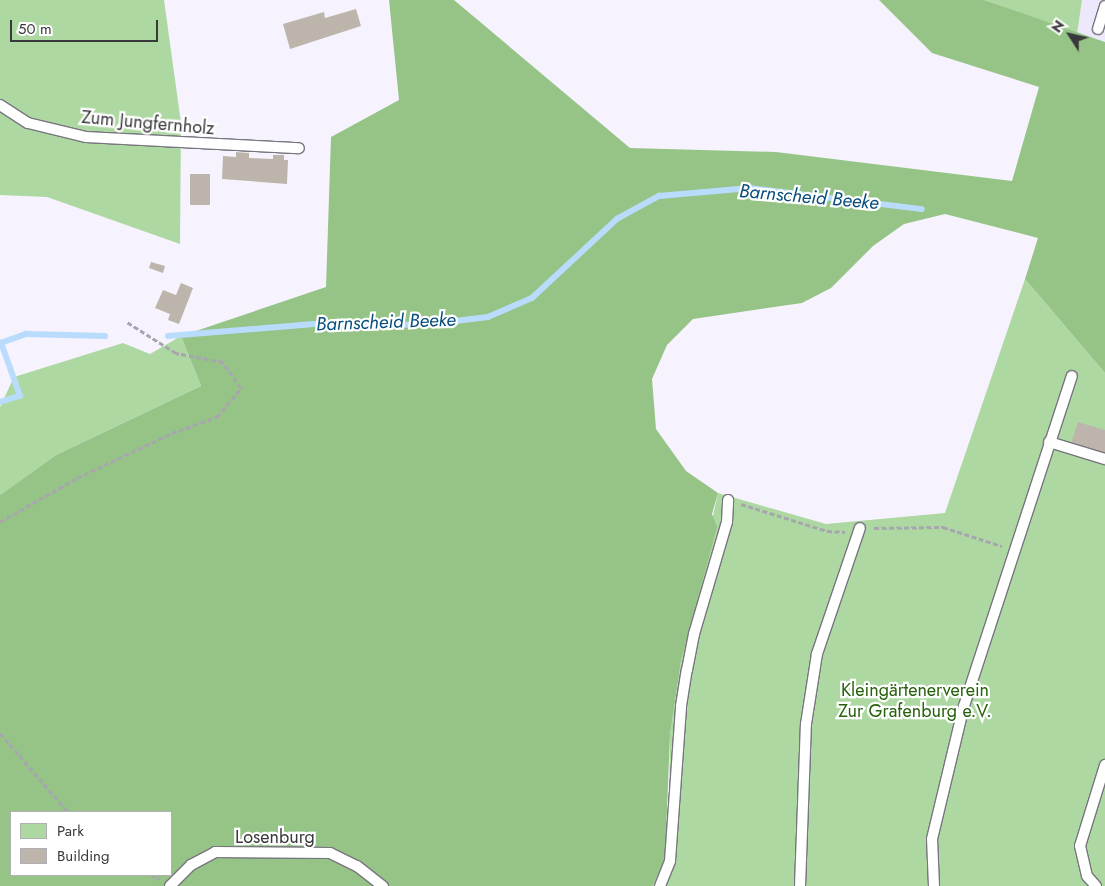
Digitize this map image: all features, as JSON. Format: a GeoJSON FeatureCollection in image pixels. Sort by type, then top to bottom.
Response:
{"type":"FeatureCollection","features":[{"type":"Feature","properties":{"kind":"lane"},"geometry":{"type":"LineString","coordinates":[[1098,29],[1105,6]]}},
{"type":"Feature","properties":{"kind":"lane","name":"Zum Jungfernholz"},"geometry":{"type":"LineString","coordinates":[[0,105],[28,123],[86,137],[299,148]]}},
{"type":"Feature","properties":{"kind":"lane"},"geometry":{"type":"LineString","coordinates":[[934,886],[930,863],[938,801],[964,706],[1017,551],[1048,442],[1072,376]]}},
{"type":"Feature","properties":{"kind":"lane"},"geometry":{"type":"LineString","coordinates":[[1048,442],[1105,459]]}},
{"type":"Feature","properties":{"kind":"lane"},"geometry":{"type":"LineString","coordinates":[[660,886],[670,861],[681,706],[686,670],[694,634],[727,522],[728,500]]}},
{"type":"Feature","properties":{"kind":"lane"},"geometry":{"type":"LineString","coordinates":[[800,886],[806,724],[817,654],[860,531]]}},
{"type":"Feature","properties":{"kind":"lane"},"geometry":{"type":"LineString","coordinates":[[1096,886],[1087,876],[1080,846],[1105,765]]}},
{"type":"Feature","properties":{"kind":"lane","name":"Losenburg"},"geometry":{"type":"LineString","coordinates":[[170,886],[191,865],[216,852],[330,853],[357,866],[383,886]]}},
{"type":"Feature","properties":{"kind":"path"},"geometry":{"type":"LineString","coordinates":[[0,522],[77,478],[172,433],[217,417],[241,388],[224,362],[176,353],[127,322]]}},
{"type":"Feature","properties":{"kind":"path"},"geometry":{"type":"LineString","coordinates":[[728,500],[828,531],[943,527],[1017,551]]}},
{"type":"Feature","properties":{"kind":"path"},"geometry":{"type":"LineString","coordinates":[[0,733],[67,811]]}},
{"type":"Feature","properties":{"kind":"shaded area"},"geometry":{"type":"Polygon","coordinates":[[[1082,0],[1105,0],[1105,41],[1077,34],[1082,0]]]}},
{"type":"Feature","properties":{"kind":"green space"},"geometry":{"type":"Polygon","coordinates":[[[0,0],[164,0],[181,123],[180,244],[47,197],[0,195],[0,0]]]}},
{"type":"Feature","properties":{"kind":"green space"},"geometry":{"type":"Polygon","coordinates":[[[389,0],[454,0],[630,148],[776,152],[1012,181],[1039,87],[932,53],[879,0],[984,0],[1105,42],[1105,373],[1025,279],[1038,238],[945,214],[904,224],[873,246],[831,288],[802,303],[693,319],[667,345],[652,379],[656,429],[686,471],[718,493],[712,514],[717,527],[681,661],[670,735],[665,858],[653,886],[0,886],[0,495],[56,455],[201,386],[181,336],[326,287],[331,137],[399,100],[389,0]]]}},
{"type":"Feature","properties":{"kind":"green space"},"geometry":{"type":"Polygon","coordinates":[[[984,0],[1082,0],[1077,34],[984,0]]]}},
{"type":"Feature","properties":{"kind":"green space","name":"Kleingärtenerverein Zur Grafenburg e.V."},"geometry":{"type":"Polygon","coordinates":[[[1025,279],[1105,373],[1105,886],[653,886],[659,876],[669,809],[670,735],[681,661],[718,493],[826,524],[945,513],[1025,279]]]}},
{"type":"Feature","properties":{"kind":"green space"},"geometry":{"type":"Polygon","coordinates":[[[181,336],[201,386],[56,455],[0,495],[0,407],[14,377],[123,343],[150,354],[181,336]]]}},
{"type":"Feature","properties":{"kind":"building"},"geometry":{"type":"Polygon","coordinates":[[[356,9],[361,26],[290,49],[283,24],[324,12],[325,18],[356,9]]]}},
{"type":"Feature","properties":{"kind":"building"},"geometry":{"type":"Polygon","coordinates":[[[236,152],[249,153],[249,158],[273,159],[273,155],[284,155],[284,160],[288,160],[287,184],[222,179],[223,156],[236,157],[236,152]]]}},
{"type":"Feature","properties":{"kind":"building"},"geometry":{"type":"Polygon","coordinates":[[[190,174],[210,174],[210,205],[190,205],[190,174]]]}},
{"type":"Feature","properties":{"kind":"building"},"geometry":{"type":"Polygon","coordinates":[[[151,262],[165,266],[163,273],[149,268],[151,262]]]}},
{"type":"Feature","properties":{"kind":"building"},"geometry":{"type":"Polygon","coordinates":[[[181,283],[193,288],[179,324],[168,320],[170,314],[155,308],[163,290],[176,295],[181,283]]]}},
{"type":"Feature","properties":{"kind":"building"},"geometry":{"type":"Polygon","coordinates":[[[1078,422],[1105,430],[1105,454],[1071,444],[1078,422]]]}},
{"type":"Feature","properties":{"kind":"waterway","name":"Barnscheid Beeke"},"geometry":{"type":"LineString","coordinates":[[168,336],[325,323],[422,325],[488,317],[532,298],[617,219],[659,196],[750,188],[922,209]]}},
{"type":"Feature","properties":{"kind":"waterway","name":"Barnscheid Beeke"},"geometry":{"type":"LineString","coordinates":[[0,402],[20,396],[1,343],[26,334],[105,336]]}}]}
